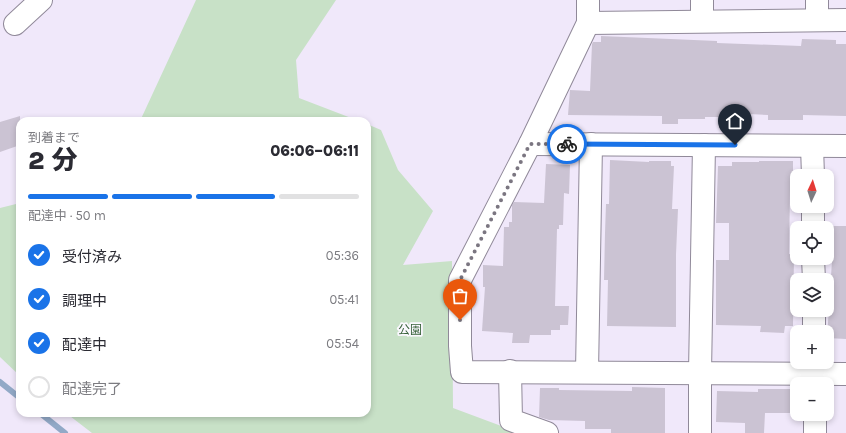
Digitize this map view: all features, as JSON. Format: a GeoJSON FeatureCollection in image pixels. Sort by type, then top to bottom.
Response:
{"type":"FeatureCollection","features":[{"type":"Feature","properties":{"kind":"street"},"geometry":{"type":"LineString","coordinates":[[15,24],[41,0]]}},
{"type":"Feature","properties":{"kind":"street"},"geometry":{"type":"LineString","coordinates":[[588,0],[588,23],[530,144],[460,280],[460,346],[462,372],[510,371],[846,374]]}},
{"type":"Feature","properties":{"kind":"street"},"geometry":{"type":"LineString","coordinates":[[588,23],[702,10],[817,10],[846,20]]}},
{"type":"Feature","properties":{"kind":"street"},"geometry":{"type":"LineString","coordinates":[[530,144],[846,146]]}},
{"type":"Feature","properties":{"kind":"street"},"geometry":{"type":"LineString","coordinates":[[587,372],[591,144]]}},
{"type":"Feature","properties":{"kind":"street"},"geometry":{"type":"LineString","coordinates":[[700,433],[704,145]]}},
{"type":"Feature","properties":{"kind":"street"},"geometry":{"type":"LineString","coordinates":[[812,146],[813,169]]}},
{"type":"Feature","properties":{"kind":"street"},"geometry":{"type":"LineString","coordinates":[[510,371],[511,420],[547,433]]}},
{"type":"Feature","properties":{"kind":"street"},"geometry":{"type":"LineString","coordinates":[[815,421],[815,433]]}},
{"type":"Feature","properties":{"kind":"green space"},"geometry":{"type":"Polygon","coordinates":[[[196,0],[336,0],[296,60],[299,98],[349,117],[142,117],[196,0]]]}},
{"type":"Feature","properties":{"kind":"green space","name":"公園"},"geometry":{"type":"Polygon","coordinates":[[[371,126],[381,130],[398,170],[433,211],[403,265],[452,261],[453,408],[520,433],[92,433],[71,417],[371,417],[371,126]]]}},
{"type":"Feature","properties":{"kind":"green space"},"geometry":{"type":"Polygon","coordinates":[[[16,204],[16,372],[0,357],[0,208],[16,204]]]}},
{"type":"Feature","properties":{"kind":"building"},"geometry":{"type":"Polygon","coordinates":[[[601,36],[801,46],[802,39],[836,40],[836,44],[846,44],[846,116],[803,115],[803,120],[768,120],[768,115],[729,113],[729,117],[678,119],[678,124],[662,124],[662,116],[568,115],[570,90],[590,91],[592,44],[593,42],[601,42],[601,36]]]}},
{"type":"Feature","properties":{"kind":"building"},"geometry":{"type":"Polygon","coordinates":[[[16,117],[16,146],[0,152],[0,122],[16,117]]]}},
{"type":"Feature","properties":{"kind":"building"},"geometry":{"type":"Polygon","coordinates":[[[610,160],[649,162],[671,161],[671,166],[674,166],[672,209],[678,209],[676,254],[676,327],[607,326],[608,280],[604,280],[606,204],[609,204],[610,160]]]}},
{"type":"Feature","properties":{"kind":"building"},"geometry":{"type":"Polygon","coordinates":[[[793,161],[793,169],[790,169],[789,254],[790,265],[794,265],[794,273],[790,273],[790,317],[793,317],[793,325],[785,326],[784,333],[760,332],[761,326],[716,325],[716,260],[729,260],[729,223],[716,223],[718,166],[732,166],[732,162],[793,161]]]}},
{"type":"Feature","properties":{"kind":"building"},"geometry":{"type":"Polygon","coordinates":[[[546,164],[570,165],[569,194],[564,193],[563,225],[559,225],[559,229],[557,229],[555,306],[569,306],[568,325],[560,325],[560,330],[551,330],[551,335],[530,335],[529,343],[512,343],[513,333],[482,331],[485,287],[483,287],[483,265],[503,266],[504,227],[509,227],[509,222],[512,222],[512,205],[514,202],[544,203],[546,164]]]}},
{"type":"Feature","properties":{"kind":"building"},"geometry":{"type":"Polygon","coordinates":[[[834,226],[846,226],[846,339],[834,338],[834,325],[828,325],[828,317],[834,317],[834,273],[831,273],[832,265],[834,265],[834,226]]]}},
{"type":"Feature","properties":{"kind":"building"},"geometry":{"type":"Polygon","coordinates":[[[632,387],[665,388],[665,433],[611,433],[611,429],[585,429],[585,421],[549,420],[539,417],[540,388],[559,388],[559,390],[632,391],[632,387]]]}},
{"type":"Feature","properties":{"kind":"building"},"geometry":{"type":"Polygon","coordinates":[[[758,389],[790,389],[790,413],[765,413],[764,433],[745,433],[745,423],[716,422],[717,391],[758,392],[758,389]]]}},
{"type":"Feature","properties":{"kind":"waterway"},"geometry":{"type":"LineString","coordinates":[[0,382],[16,395]]}},
{"type":"Feature","properties":{"kind":"waterway"},"geometry":{"type":"LineString","coordinates":[[45,417],[65,433]]}},
{"type":"Feature","properties":{"kind":"way so far"},"geometry":{"type":"LineString","coordinates":[[460,320],[460,280],[530,144],[567,144]]}},
{"type":"Feature","properties":{"kind":"route"},"geometry":{"type":"LineString","coordinates":[[567,144],[735,145]]}}]}
